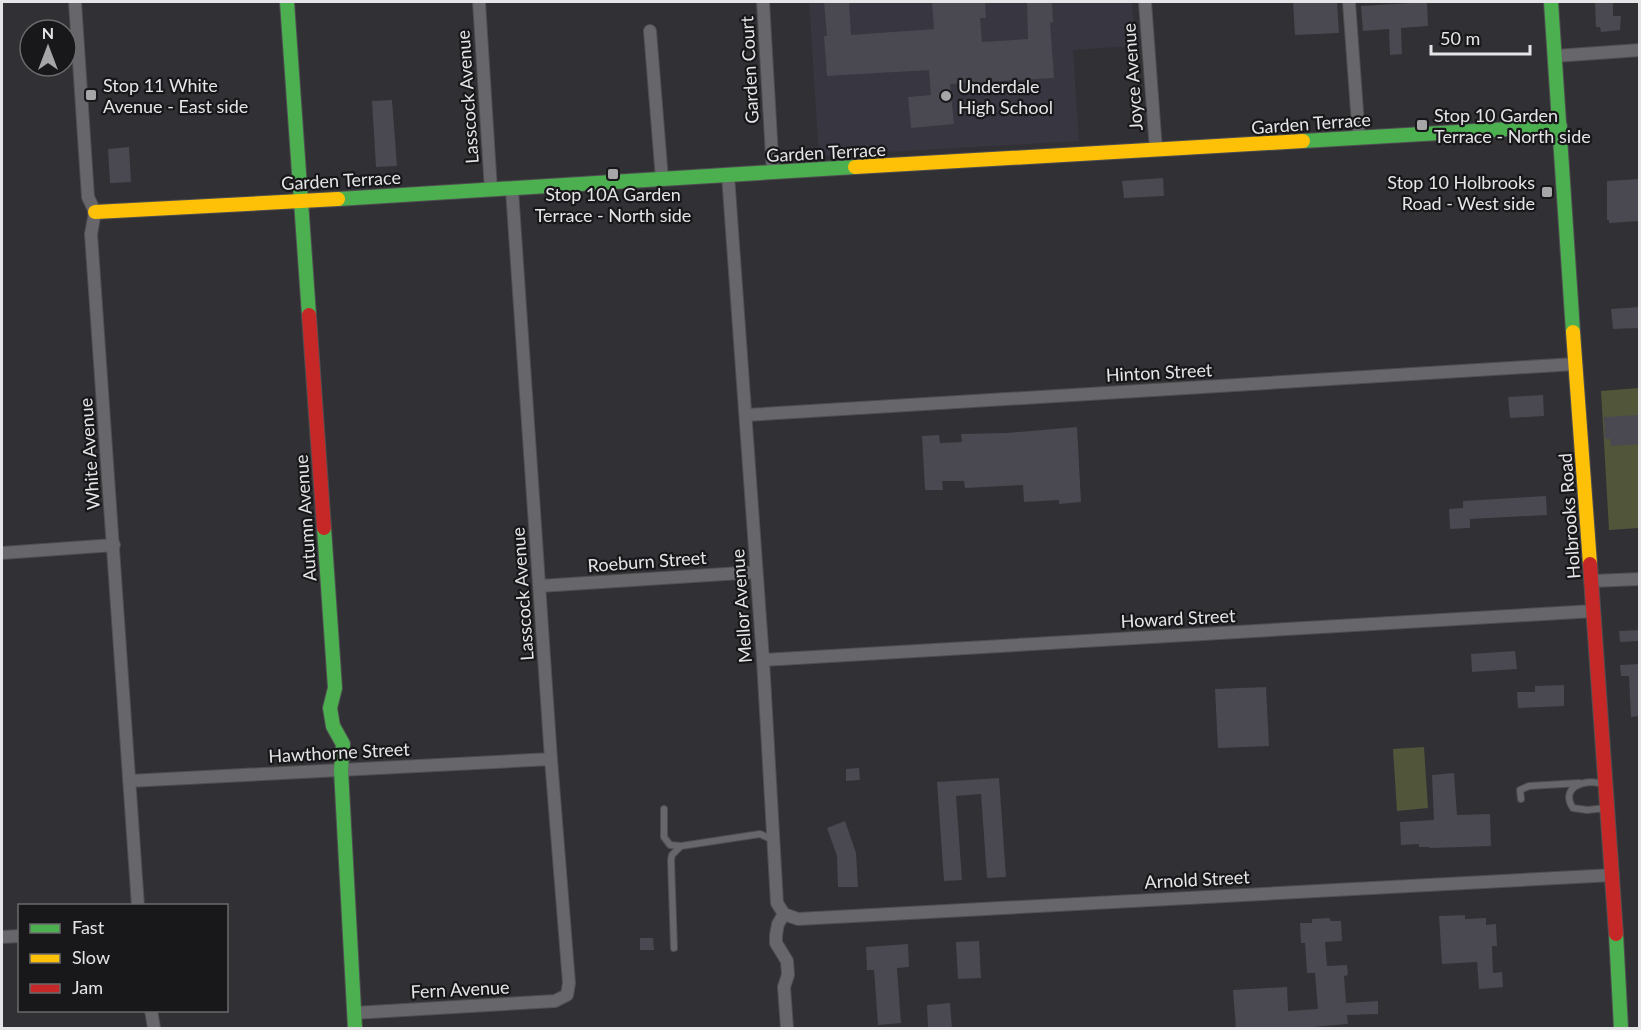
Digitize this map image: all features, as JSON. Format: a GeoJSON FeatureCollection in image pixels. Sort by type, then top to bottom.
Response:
{"type":"FeatureCollection","features":[{"type":"Feature","properties":{"kind":"street","name":"White Avenue"},"geometry":{"type":"LineString","coordinates":[[75,2],[87,196],[95,212],[91,234],[138,904]]}},
{"type":"Feature","properties":{"kind":"street","name":"Autumn Avenue"},"geometry":{"type":"LineString","coordinates":[[287,2],[335,688],[330,708],[333,726],[343,744],[341,770],[355,1029]]}},
{"type":"Feature","properties":{"kind":"street","name":"Lasscock Avenue"},"geometry":{"type":"LineString","coordinates":[[479,2],[491,190]]}},
{"type":"Feature","properties":{"kind":"street","name":"Garden Court"},"geometry":{"type":"LineString","coordinates":[[763,2],[773,173]]}},
{"type":"Feature","properties":{"kind":"street","name":"Joyce Avenue"},"geometry":{"type":"LineString","coordinates":[[1145,2],[1156,150]]}},
{"type":"Feature","properties":{"kind":"street"},"geometry":{"type":"LineString","coordinates":[[1349,2],[1359,138]]}},
{"type":"Feature","properties":{"kind":"street","name":"Holbrooks Road"},"geometry":{"type":"LineString","coordinates":[[1551,2],[1608,808],[1621,1029]]}},
{"type":"Feature","properties":{"kind":"street"},"geometry":{"type":"LineString","coordinates":[[650,31],[662,179]]}},
{"type":"Feature","properties":{"kind":"street"},"geometry":{"type":"LineString","coordinates":[[1555,56],[1640,50]]}},
{"type":"Feature","properties":{"kind":"street","name":"Garden Terrace"},"geometry":{"type":"LineString","coordinates":[[95,212],[512,190],[662,179],[1560,126]]}},
{"type":"Feature","properties":{"kind":"street","name":"Mellor Avenue"},"geometry":{"type":"LineString","coordinates":[[728,175],[763,660],[777,903],[784,914],[778,924],[776,935],[777,943],[787,961],[788,975],[784,987],[787,1029]]}},
{"type":"Feature","properties":{"kind":"street","name":"Lasscock Avenue"},"geometry":{"type":"LineString","coordinates":[[512,190],[551,759],[569,983],[567,995]]}},
{"type":"Feature","properties":{"kind":"street","name":"Hinton Street"},"geometry":{"type":"LineString","coordinates":[[746,415],[1575,364]]}},
{"type":"Feature","properties":{"kind":"street"},"geometry":{"type":"LineString","coordinates":[[2,553],[114,545]]}},
{"type":"Feature","properties":{"kind":"street","name":"Roeburn Street"},"geometry":{"type":"LineString","coordinates":[[540,586],[756,572]]}},
{"type":"Feature","properties":{"kind":"street"},"geometry":{"type":"LineString","coordinates":[[1592,581],[1640,579]]}},
{"type":"Feature","properties":{"kind":"street","name":"Howard Street"},"geometry":{"type":"LineString","coordinates":[[763,660],[1594,611]]}},
{"type":"Feature","properties":{"kind":"street","name":"Hawthorne Street"},"geometry":{"type":"LineString","coordinates":[[129,781],[551,759]]}},
{"type":"Feature","properties":{"kind":"street","name":"Arnold Street"},"geometry":{"type":"LineString","coordinates":[[784,914],[798,919],[1612,875]]}},
{"type":"Feature","properties":{"kind":"street"},"geometry":{"type":"LineString","coordinates":[[2,937],[18,936]]}},
{"type":"Feature","properties":{"kind":"street","name":"Fern Avenue"},"geometry":{"type":"LineString","coordinates":[[354,1013],[555,1002],[567,995]]}},
{"type":"Feature","properties":{"kind":"street"},"geometry":{"type":"LineString","coordinates":[[151,1012],[154,1029]]}},
{"type":"Feature","properties":{"kind":"lane"},"geometry":{"type":"LineString","coordinates":[[1521,799],[1520,790],[1524,787],[1597,782],[1606,785]]}},
{"type":"Feature","properties":{"kind":"lane"},"geometry":{"type":"LineString","coordinates":[[1580,783],[1570,791],[1570,802],[1573,808],[1587,810],[1608,808]]}},
{"type":"Feature","properties":{"kind":"lane"},"geometry":{"type":"LineString","coordinates":[[664,809],[664,837],[670,845],[681,846],[760,834],[774,840]]}},
{"type":"Feature","properties":{"kind":"lane"},"geometry":{"type":"LineString","coordinates":[[674,948],[671,860],[672,855],[681,846]]}},
{"type":"Feature","properties":{"kind":"shaded area","name":"Underdale High School"},"geometry":{"type":"Polygon","coordinates":[[[809,2],[1132,2],[1135,46],[1073,50],[1079,141],[819,156],[809,2]]]}},
{"type":"Feature","properties":{"kind":"green space"},"geometry":{"type":"Polygon","coordinates":[[[1639,388],[1639,528],[1609,530],[1601,391],[1639,388]]]}},
{"type":"Feature","properties":{"kind":"green space"},"geometry":{"type":"Polygon","coordinates":[[[1424,747],[1428,808],[1397,811],[1393,749],[1424,747]]]}},
{"type":"Feature","properties":{"kind":"building"},"geometry":{"type":"Polygon","coordinates":[[[824,2],[849,2],[851,35],[934,29],[932,2],[985,2],[986,18],[980,18],[982,42],[1028,39],[1027,2],[1052,2],[1053,22],[1050,23],[1054,78],[950,84],[954,124],[911,128],[908,97],[931,95],[929,70],[827,76],[824,2]]]}},
{"type":"Feature","properties":{"kind":"building"},"geometry":{"type":"Polygon","coordinates":[[[1293,2],[1337,2],[1339,33],[1295,35],[1293,2]]]}},
{"type":"Feature","properties":{"kind":"building"},"geometry":{"type":"Polygon","coordinates":[[[1427,2],[1428,26],[1401,28],[1402,54],[1390,55],[1389,29],[1363,31],[1361,6],[1427,2]]]}},
{"type":"Feature","properties":{"kind":"building"},"geometry":{"type":"Polygon","coordinates":[[[1595,2],[1613,2],[1613,16],[1621,16],[1620,30],[1601,32],[1600,27],[1596,27],[1595,2]]]}},
{"type":"Feature","properties":{"kind":"building"},"geometry":{"type":"Polygon","coordinates":[[[392,100],[397,166],[376,167],[372,101],[392,100]]]}},
{"type":"Feature","properties":{"kind":"building"},"geometry":{"type":"Polygon","coordinates":[[[129,147],[131,182],[110,183],[108,149],[129,147]]]}},
{"type":"Feature","properties":{"kind":"building"},"geometry":{"type":"Polygon","coordinates":[[[1163,178],[1164,196],[1124,198],[1122,181],[1163,178]]]}},
{"type":"Feature","properties":{"kind":"building"},"geometry":{"type":"Polygon","coordinates":[[[1640,179],[1640,221],[1609,223],[1607,220],[1607,181],[1640,179]]]}},
{"type":"Feature","properties":{"kind":"building"},"geometry":{"type":"Polygon","coordinates":[[[1640,307],[1640,328],[1613,329],[1611,309],[1640,307]]]}},
{"type":"Feature","properties":{"kind":"building"},"geometry":{"type":"Polygon","coordinates":[[[1543,395],[1544,416],[1510,418],[1508,397],[1543,395]]]}},
{"type":"Feature","properties":{"kind":"building"},"geometry":{"type":"Polygon","coordinates":[[[1640,415],[1640,444],[1611,446],[1610,439],[1605,439],[1604,417],[1640,415]]]}},
{"type":"Feature","properties":{"kind":"building"},"geometry":{"type":"Polygon","coordinates":[[[1077,427],[1081,502],[1059,504],[1059,500],[1024,502],[1023,485],[965,488],[964,481],[942,481],[943,490],[925,490],[922,436],[939,435],[940,443],[962,442],[961,434],[1077,427]]]}},
{"type":"Feature","properties":{"kind":"building"},"geometry":{"type":"Polygon","coordinates":[[[1546,496],[1547,515],[1470,519],[1470,528],[1450,529],[1449,509],[1463,508],[1463,501],[1546,496]]]}},
{"type":"Feature","properties":{"kind":"building"},"geometry":{"type":"Polygon","coordinates":[[[1640,630],[1640,641],[1620,642],[1619,631],[1640,630]]]}},
{"type":"Feature","properties":{"kind":"building"},"geometry":{"type":"Polygon","coordinates":[[[1515,651],[1517,669],[1472,672],[1471,654],[1515,651]]]}},
{"type":"Feature","properties":{"kind":"building"},"geometry":{"type":"Polygon","coordinates":[[[1640,664],[1640,716],[1631,717],[1629,676],[1621,676],[1620,665],[1640,664]]]}},
{"type":"Feature","properties":{"kind":"building"},"geometry":{"type":"Polygon","coordinates":[[[1564,685],[1564,706],[1518,708],[1517,692],[1535,692],[1535,686],[1564,685]]]}},
{"type":"Feature","properties":{"kind":"building"},"geometry":{"type":"Polygon","coordinates":[[[1266,687],[1269,746],[1218,748],[1215,689],[1266,687]]]}},
{"type":"Feature","properties":{"kind":"building"},"geometry":{"type":"Polygon","coordinates":[[[859,768],[860,780],[846,781],[846,769],[859,768]]]}},
{"type":"Feature","properties":{"kind":"building"},"geometry":{"type":"Polygon","coordinates":[[[1454,773],[1457,815],[1490,814],[1491,846],[1430,848],[1419,847],[1419,844],[1401,845],[1400,822],[1434,820],[1432,775],[1454,773]]]}},
{"type":"Feature","properties":{"kind":"building"},"geometry":{"type":"Polygon","coordinates":[[[999,778],[1006,877],[987,878],[981,794],[956,796],[962,880],[944,881],[937,782],[999,778]]]}},
{"type":"Feature","properties":{"kind":"building"},"geometry":{"type":"Polygon","coordinates":[[[845,821],[856,853],[858,887],[838,887],[837,856],[827,828],[845,821]]]}},
{"type":"Feature","properties":{"kind":"building"},"geometry":{"type":"Polygon","coordinates":[[[1465,915],[1465,919],[1486,918],[1486,925],[1496,924],[1497,946],[1492,946],[1493,973],[1502,972],[1503,987],[1479,989],[1477,962],[1442,964],[1439,916],[1465,915]]]}},
{"type":"Feature","properties":{"kind":"building"},"geometry":{"type":"Polygon","coordinates":[[[1330,918],[1330,921],[1341,921],[1342,941],[1325,942],[1327,966],[1347,965],[1348,975],[1344,976],[1346,1003],[1378,1001],[1378,1014],[1347,1015],[1348,1024],[1289,1029],[1236,1029],[1233,990],[1287,987],[1288,1011],[1318,1009],[1315,973],[1307,973],[1305,943],[1301,943],[1300,923],[1312,923],[1312,919],[1330,918]]]}},
{"type":"Feature","properties":{"kind":"building"},"geometry":{"type":"Polygon","coordinates":[[[640,938],[653,938],[654,950],[640,950],[640,938]]]}},
{"type":"Feature","properties":{"kind":"building"},"geometry":{"type":"Polygon","coordinates":[[[979,941],[981,978],[958,979],[956,942],[979,941]]]}},
{"type":"Feature","properties":{"kind":"building"},"geometry":{"type":"Polygon","coordinates":[[[908,944],[909,967],[897,968],[901,1023],[878,1025],[874,970],[867,970],[866,947],[908,944]]]}},
{"type":"Feature","properties":{"kind":"building"},"geometry":{"type":"Polygon","coordinates":[[[950,1003],[952,1029],[928,1029],[927,1005],[950,1003]]]}},
{"type":"Feature","properties":{"kind":"traffic: fast"},"geometry":{"type":"LineString","coordinates":[[287,2],[309,315]]}},
{"type":"Feature","properties":{"kind":"traffic: fast"},"geometry":{"type":"LineString","coordinates":[[1551,2],[1573,332]]}},
{"type":"Feature","properties":{"kind":"traffic: fast"},"geometry":{"type":"LineString","coordinates":[[1303,141],[1560,126]]}},
{"type":"Feature","properties":{"kind":"traffic: fast"},"geometry":{"type":"LineString","coordinates":[[338,199],[855,167]]}},
{"type":"Feature","properties":{"kind":"traffic: fast"},"geometry":{"type":"LineString","coordinates":[[324,528],[335,688],[330,708],[333,726],[343,744],[341,770],[355,1028]]}},
{"type":"Feature","properties":{"kind":"traffic: fast"},"geometry":{"type":"LineString","coordinates":[[1616,934],[1621,1028]]}},
{"type":"Feature","properties":{"kind":"traffic: slow"},"geometry":{"type":"LineString","coordinates":[[855,167],[1303,141]]}},
{"type":"Feature","properties":{"kind":"traffic: slow"},"geometry":{"type":"LineString","coordinates":[[95,212],[338,199]]}},
{"type":"Feature","properties":{"kind":"traffic: slow"},"geometry":{"type":"LineString","coordinates":[[1573,332],[1590,564]]}},
{"type":"Feature","properties":{"kind":"traffic: jam"},"geometry":{"type":"LineString","coordinates":[[309,315],[324,528]]}},
{"type":"Feature","properties":{"kind":"traffic: jam"},"geometry":{"type":"LineString","coordinates":[[1590,564],[1616,934]]}},
{"type":"Feature","properties":{"kind":"place","name":"Stop 11 White Avenue - East side"},"geometry":{"type":"Point","coordinates":[91,95]}},
{"type":"Feature","properties":{"kind":"place","name":"Underdale High School"},"geometry":{"type":"Point","coordinates":[946,96]}},
{"type":"Feature","properties":{"kind":"place","name":"Stop 10 Garden Terrace - North side"},"geometry":{"type":"Point","coordinates":[1422,125]}},
{"type":"Feature","properties":{"kind":"place","name":"Stop 10A Garden Terrace - North side"},"geometry":{"type":"Point","coordinates":[613,174]}},
{"type":"Feature","properties":{"kind":"place","name":"Stop 10 Holbrooks Road - West side"},"geometry":{"type":"Point","coordinates":[1547,192]}}]}
